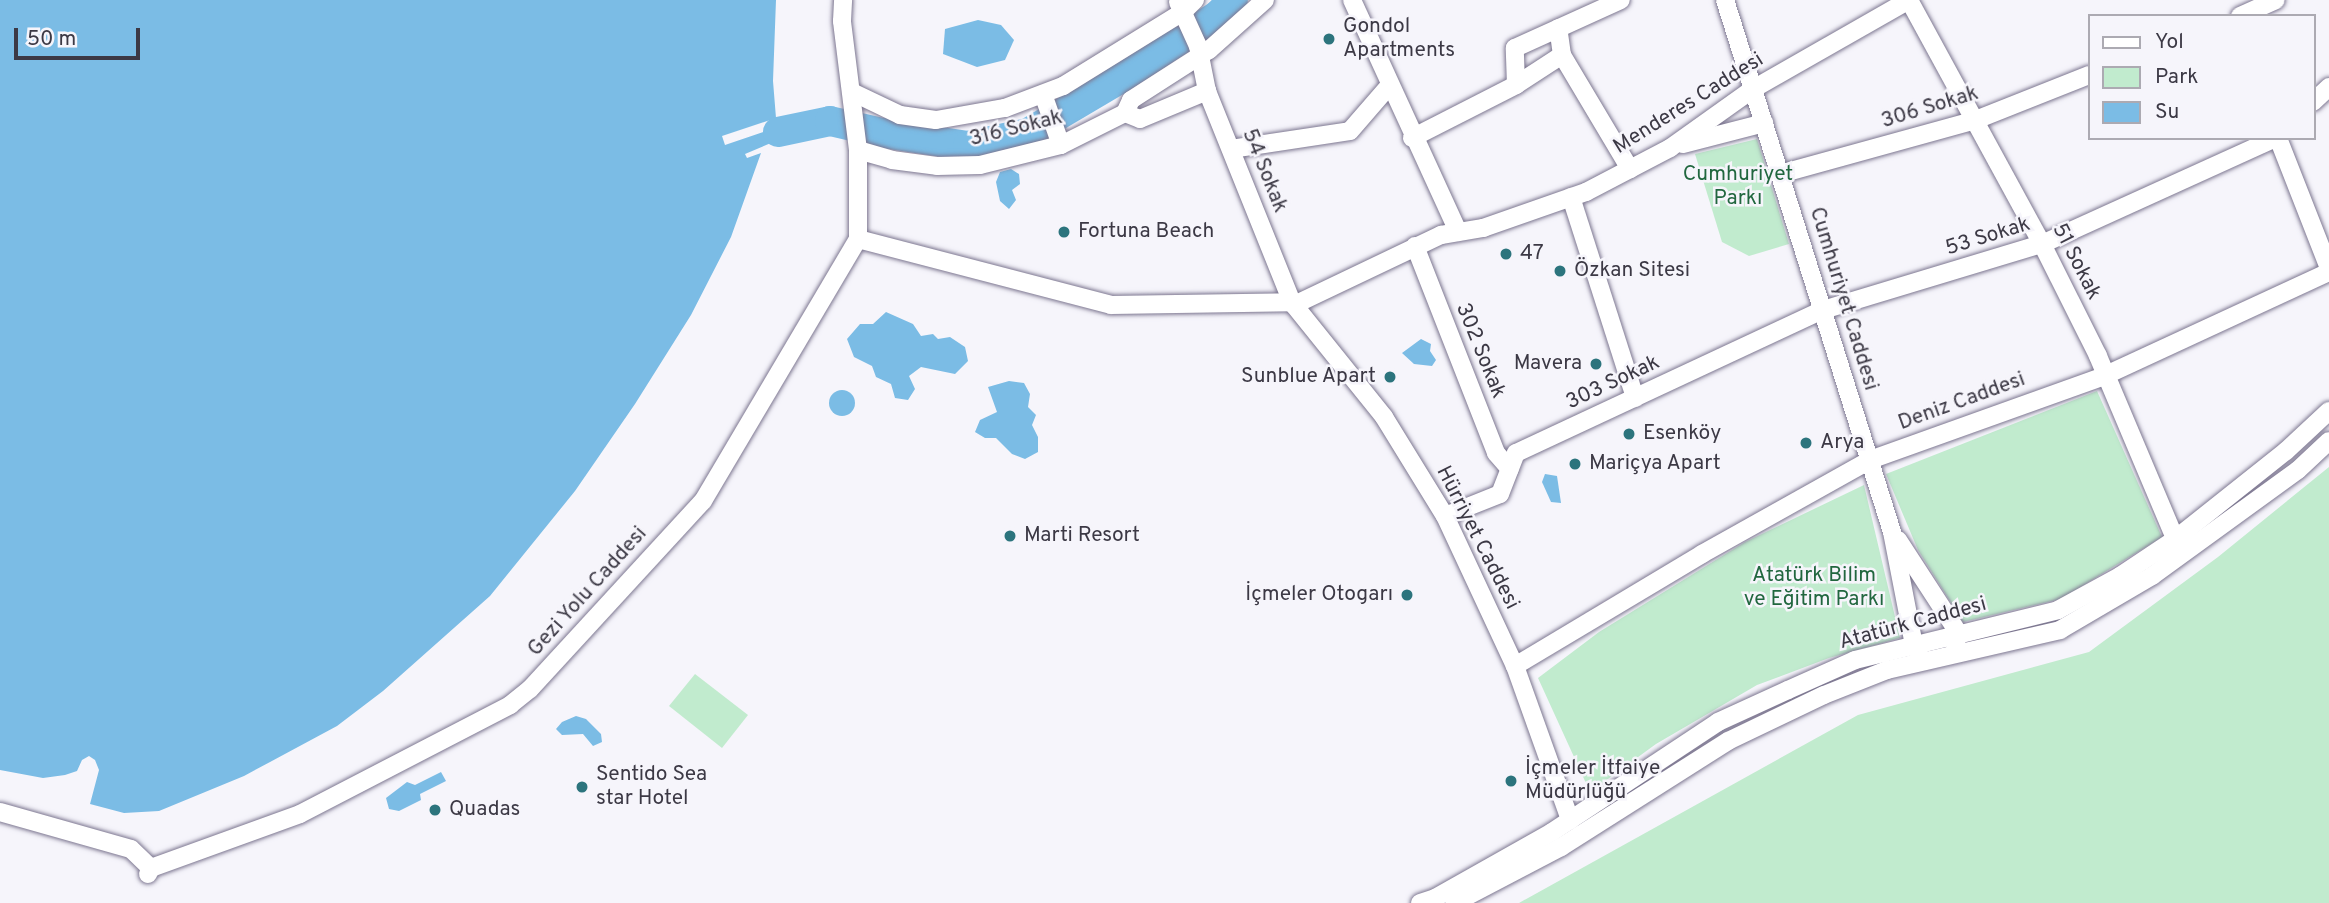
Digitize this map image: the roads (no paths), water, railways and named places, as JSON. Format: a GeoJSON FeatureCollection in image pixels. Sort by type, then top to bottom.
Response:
{"type":"FeatureCollection","features":[{"type":"Feature","properties":{"kind":"street"},"geometry":{"type":"LineString","coordinates":[[843,0],[843,35],[857,145],[858,239],[1111,305],[1293,303]]}},
{"type":"Feature","properties":{"kind":"street","name":"316 Sokak"},"geometry":{"type":"LineString","coordinates":[[857,145],[892,160],[937,166],[980,165],[1059,140],[1125,113],[1131,100],[1265,0]]}},
{"type":"Feature","properties":{"kind":"street"},"geometry":{"type":"LineString","coordinates":[[1352,0],[1412,138],[1458,232]]}},
{"type":"Feature","properties":{"kind":"street"},"geometry":{"type":"LineString","coordinates":[[1516,85],[1514,48],[1621,0]]}},
{"type":"Feature","properties":{"kind":"street","name":"Cumhuriyet Caddesi"},"geometry":{"type":"LineString","coordinates":[[1725,0],[1892,532],[1914,645],[1924,662]]}},
{"type":"Feature","properties":{"kind":"street","name":"Menderes Caddesi"},"geometry":{"type":"LineString","coordinates":[[1293,303],[1441,235],[1483,228],[1571,197],[1630,169],[1670,148],[1753,89],[1909,0]]}},
{"type":"Feature","properties":{"kind":"street","name":"51 Sokak"},"geometry":{"type":"LineString","coordinates":[[1909,0],[2042,244],[2098,356],[2104,376],[2178,547]]}},
{"type":"Feature","properties":{"kind":"street"},"geometry":{"type":"LineString","coordinates":[[2244,14],[2276,0]]}},
{"type":"Feature","properties":{"kind":"street"},"geometry":{"type":"LineString","coordinates":[[852,100],[900,115],[936,120],[1045,101],[1063,86],[1186,9]]}},
{"type":"Feature","properties":{"kind":"street","name":"54 Sokak"},"geometry":{"type":"LineString","coordinates":[[1186,9],[1199,51],[1207,91],[1293,303]]}},
{"type":"Feature","properties":{"kind":"street"},"geometry":{"type":"LineString","coordinates":[[1558,29],[1562,55],[1630,169]]}},
{"type":"Feature","properties":{"kind":"street"},"geometry":{"type":"LineString","coordinates":[[1412,138],[1516,85],[1562,55]]}},
{"type":"Feature","properties":{"kind":"street","name":"306 Sokak"},"geometry":{"type":"LineString","coordinates":[[1780,174],[1973,121],[2088,75]]}},
{"type":"Feature","properties":{"kind":"street"},"geometry":{"type":"LineString","coordinates":[[1231,149],[1350,131],[1390,86]]}},
{"type":"Feature","properties":{"kind":"street"},"geometry":{"type":"LineString","coordinates":[[2315,101],[2329,87]]}},
{"type":"Feature","properties":{"kind":"street"},"geometry":{"type":"LineString","coordinates":[[1125,113],[1140,119],[1207,91]]}},
{"type":"Feature","properties":{"kind":"street"},"geometry":{"type":"LineString","coordinates":[[1045,101],[1059,140]]}},
{"type":"Feature","properties":{"kind":"street"},"geometry":{"type":"LineString","coordinates":[[1670,148],[1764,123]]}},
{"type":"Feature","properties":{"kind":"street","name":"53 Sokak"},"geometry":{"type":"LineString","coordinates":[[1823,310],[2042,244],[2273,140]]}},
{"type":"Feature","properties":{"kind":"street"},"geometry":{"type":"LineString","coordinates":[[2278,140],[2328,263]]}},
{"type":"Feature","properties":{"kind":"street"},"geometry":{"type":"LineString","coordinates":[[1571,197],[1635,398]]}},
{"type":"Feature","properties":{"kind":"street","name":"Gezi Yolu Caddesi"},"geometry":{"type":"LineString","coordinates":[[0,812],[131,849],[149,871],[300,814],[510,705],[530,689],[703,500],[858,239]]}},
{"type":"Feature","properties":{"kind":"street","name":"302 Sokak"},"geometry":{"type":"LineString","coordinates":[[1415,246],[1496,453],[1510,470]]}},
{"type":"Feature","properties":{"kind":"street","name":"Deniz Caddesi"},"geometry":{"type":"LineString","coordinates":[[1515,666],[1702,554],[1870,460],[2104,376],[2328,263]]}},
{"type":"Feature","properties":{"kind":"street","name":"Hürriyet Caddesi"},"geometry":{"type":"LineString","coordinates":[[1293,303],[1384,417],[1445,516],[1515,666],[1570,820]]}},
{"type":"Feature","properties":{"kind":"street","name":"303 Sokak"},"geometry":{"type":"LineString","coordinates":[[1445,516],[1500,494],[1516,453],[1823,310]]}},
{"type":"Feature","properties":{"kind":"street","name":"Atatürk Caddesi"},"geometry":{"type":"LineString","coordinates":[[1454,903],[1562,847],[1683,767],[1728,741],[1824,695],[1887,670],[2060,630],[2152,576],[2178,547],[2329,411]]}},
{"type":"Feature","properties":{"kind":"street","name":"Atatürk Caddesi"},"geometry":{"type":"LineString","coordinates":[[1420,903],[1435,898],[1570,820],[1718,722],[1855,660],[2058,610],[2178,547],[2298,470],[2329,441]]}},
{"type":"Feature","properties":{"kind":"street","name":"Cumhuriyet Caddesi"},"geometry":{"type":"LineString","coordinates":[[1892,532],[1959,634]]}},
{"type":"Feature","properties":{"kind":"street"},"geometry":{"type":"LineString","coordinates":[[1951,656],[1959,634]]}},
{"type":"Feature","properties":{"kind":"water"},"geometry":{"type":"Polygon","coordinates":[[[0,0],[776,0],[773,81],[776,118],[722,136],[725,145],[778,127],[778,140],[745,154],[747,158],[761,153],[731,237],[691,315],[635,404],[575,491],[490,596],[383,691],[337,726],[244,776],[159,811],[124,813],[90,804],[99,770],[95,760],[89,756],[82,760],[77,771],[65,775],[43,778],[0,770],[0,0]]]}},
{"type":"Feature","properties":{"kind":"water"},"geometry":{"type":"Polygon","coordinates":[[[978,20],[1001,25],[1014,40],[1005,60],[977,67],[943,54],[945,29],[978,20]]]}},
{"type":"Feature","properties":{"kind":"water"},"geometry":{"type":"Polygon","coordinates":[[[1011,169],[1019,174],[1020,184],[1012,190],[1016,200],[1009,209],[1000,201],[996,182],[1000,172],[1011,169]]]}},
{"type":"Feature","properties":{"kind":"water"},"geometry":{"type":"Polygon","coordinates":[[[886,312],[913,324],[921,336],[933,334],[938,339],[950,337],[965,347],[968,361],[955,374],[921,367],[909,376],[915,389],[908,400],[895,398],[891,384],[876,377],[872,366],[854,357],[847,339],[860,324],[873,324],[886,312]]]}},
{"type":"Feature","properties":{"kind":"water"},"geometry":{"type":"Polygon","coordinates":[[[1421,339],[1431,344],[1430,351],[1436,360],[1432,366],[1414,364],[1402,353],[1421,339]]]}},
{"type":"Feature","properties":{"kind":"water"},"geometry":{"type":"Polygon","coordinates":[[[1009,381],[1024,383],[1030,394],[1028,407],[1036,415],[1032,425],[1038,437],[1038,452],[1025,459],[1012,454],[996,438],[985,438],[975,432],[980,420],[997,412],[988,387],[1009,381]]]}},
{"type":"Feature","properties":{"kind":"water"},"geometry":{"type":"Polygon","coordinates":[[[842,390],[851,394],[855,403],[851,412],[842,416],[833,412],[829,403],[833,394],[842,390]]]}},
{"type":"Feature","properties":{"kind":"water"},"geometry":{"type":"Polygon","coordinates":[[[1545,474],[1557,476],[1561,503],[1551,502],[1542,482],[1545,474]]]}},
{"type":"Feature","properties":{"kind":"water"},"geometry":{"type":"Polygon","coordinates":[[[576,716],[586,719],[601,734],[602,742],[593,746],[583,734],[562,735],[556,729],[562,722],[576,716]]]}},
{"type":"Feature","properties":{"kind":"water"},"geometry":{"type":"Polygon","coordinates":[[[441,772],[446,781],[420,794],[421,800],[399,811],[389,809],[386,798],[407,782],[415,785],[441,772]]]}},
{"type":"Feature","properties":{"kind":"waterway"},"geometry":{"type":"LineString","coordinates":[[778,132],[830,121],[882,133],[968,146],[1028,133],[1123,77],[1218,15],[1233,0]]}},
{"type":"Feature","properties":{"kind":"place","name":"Gondol Apartments"},"geometry":{"type":"Point","coordinates":[1329,39]}},
{"type":"Feature","properties":{"kind":"place","name":"Fortuna Beach"},"geometry":{"type":"Point","coordinates":[1064,232]}},
{"type":"Feature","properties":{"kind":"place","name":"47"},"geometry":{"type":"Point","coordinates":[1506,254]}},
{"type":"Feature","properties":{"kind":"place","name":"Özkan Sitesi"},"geometry":{"type":"Point","coordinates":[1560,271]}},
{"type":"Feature","properties":{"kind":"place","name":"Mavera"},"geometry":{"type":"Point","coordinates":[1596,364]}},
{"type":"Feature","properties":{"kind":"place","name":"Sunblue Apart"},"geometry":{"type":"Point","coordinates":[1390,377]}},
{"type":"Feature","properties":{"kind":"place","name":"Esenköy"},"geometry":{"type":"Point","coordinates":[1629,434]}},
{"type":"Feature","properties":{"kind":"place","name":"Arya"},"geometry":{"type":"Point","coordinates":[1806,443]}},
{"type":"Feature","properties":{"kind":"place","name":"Mariçya Apart"},"geometry":{"type":"Point","coordinates":[1575,464]}},
{"type":"Feature","properties":{"kind":"place","name":"Marti Resort"},"geometry":{"type":"Point","coordinates":[1010,536]}},
{"type":"Feature","properties":{"kind":"place","name":"İçmeler Otogarı"},"geometry":{"type":"Point","coordinates":[1407,595]}},
{"type":"Feature","properties":{"kind":"place","name":"İçmeler İtfaiye Müdürlüğü"},"geometry":{"type":"Point","coordinates":[1511,781]}},
{"type":"Feature","properties":{"kind":"place","name":"Sentido Sea star Hotel"},"geometry":{"type":"Point","coordinates":[582,787]}},
{"type":"Feature","properties":{"kind":"place","name":"Quadas"},"geometry":{"type":"Point","coordinates":[435,810]}},
{"type":"Feature","properties":{"kind":"park label","name":"Cumhuriyet Parkı"},"geometry":{"type":"Point","coordinates":[1738,187]}},
{"type":"Feature","properties":{"kind":"park label","name":"Atatürk Bilim ve Eğitim Parkı"},"geometry":{"type":"Point","coordinates":[1814,588]}}]}
